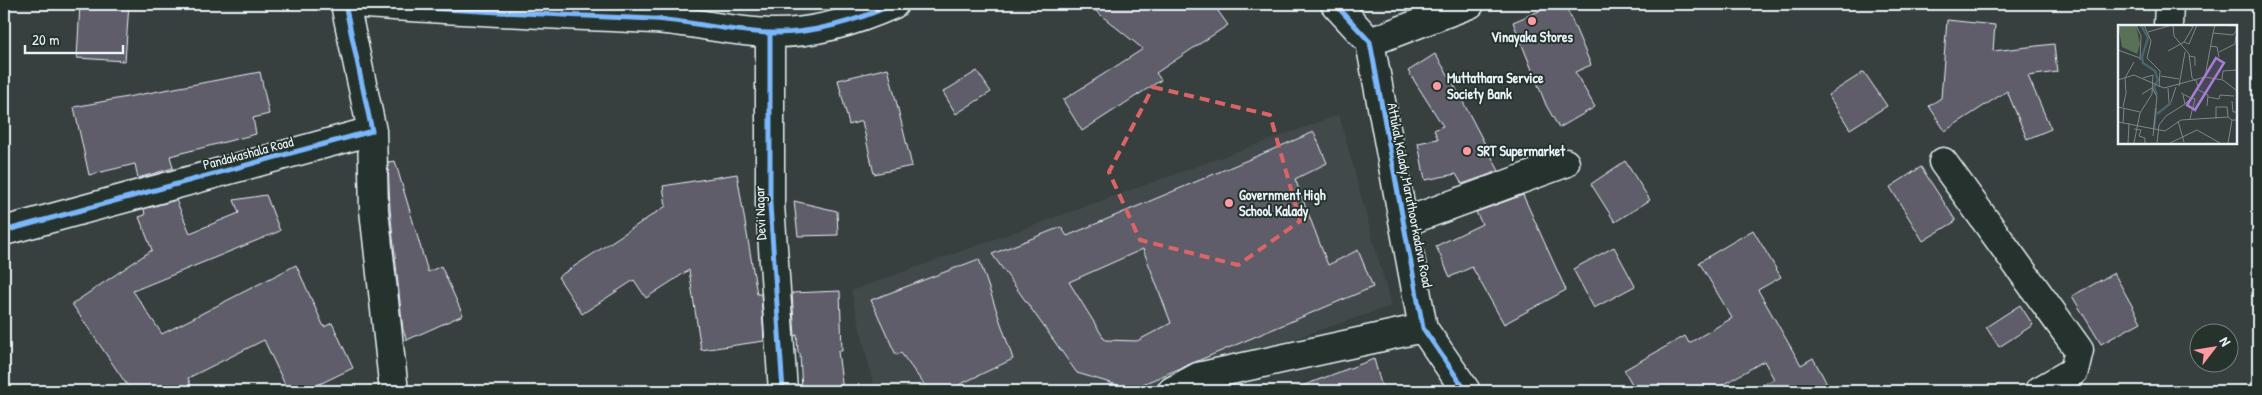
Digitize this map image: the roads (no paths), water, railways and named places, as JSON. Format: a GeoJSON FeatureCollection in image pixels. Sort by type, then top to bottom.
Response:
{"type":"FeatureCollection","features":[{"type":"Feature","properties":{"kind":"street"},"geometry":{"type":"LineString","coordinates":[[345,4],[372,131],[374,210],[394,391]]}},
{"type":"Feature","properties":{"kind":"street"},"geometry":{"type":"LineString","coordinates":[[366,4],[662,12],[770,33],[826,29],[868,16],[894,4]]}},
{"type":"Feature","properties":{"kind":"street"},"geometry":{"type":"LineString","coordinates":[[1335,4],[1370,42],[1470,4]]}},
{"type":"Feature","properties":{"kind":"street"},"geometry":{"type":"LineString","coordinates":[[2168,25],[2169,4]]}},
{"type":"Feature","properties":{"kind":"street","name":"Devi Nagar"},"geometry":{"type":"LineString","coordinates":[[770,33],[770,205],[783,391]]}},
{"type":"Feature","properties":{"kind":"street","name":"Attukal,Kalady,Maruthoorkadavu Road"},"geometry":{"type":"LineString","coordinates":[[1370,42],[1424,328],[1466,391]]}},
{"type":"Feature","properties":{"kind":"street","name":"Pandakashala Road"},"geometry":{"type":"LineString","coordinates":[[4,231],[372,131]]}},
{"type":"Feature","properties":{"kind":"street"},"geometry":{"type":"LineString","coordinates":[[1943,162],[2079,350],[2074,372],[2039,391]]}},
{"type":"Feature","properties":{"kind":"street"},"geometry":{"type":"LineString","coordinates":[[1405,222],[1565,163]]}},
{"type":"Feature","properties":{"kind":"street"},"geometry":{"type":"LineString","coordinates":[[1172,391],[1198,376],[1424,328]]}},
{"type":"Feature","properties":{"kind":"place","name":"Vinayaka Stores"},"geometry":{"type":"Point","coordinates":[1532,21]}},
{"type":"Feature","properties":{"kind":"place","name":"Muttathara Service Society Bank"},"geometry":{"type":"Point","coordinates":[1437,86]}},
{"type":"Feature","properties":{"kind":"place","name":"SRT Supermarket"},"geometry":{"type":"Point","coordinates":[1467,151]}},
{"type":"Feature","properties":{"kind":"place","name":"Government High School Kalady"},"geometry":{"type":"Point","coordinates":[1229,203]}}]}
